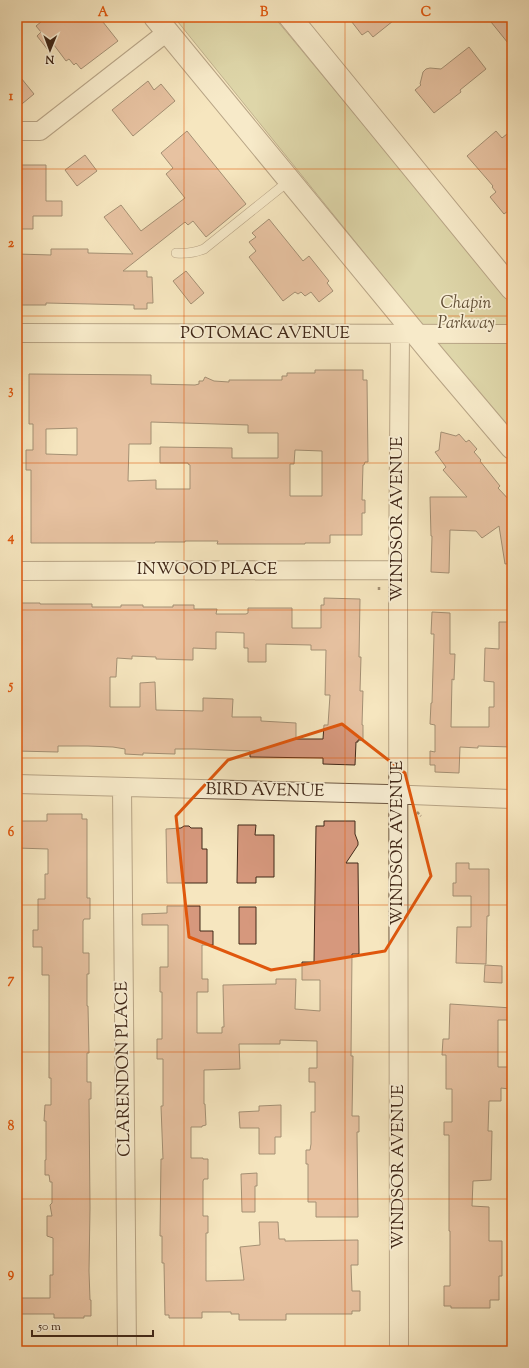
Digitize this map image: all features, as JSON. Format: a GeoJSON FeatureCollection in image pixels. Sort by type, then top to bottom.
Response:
{"type":"FeatureCollection","features":[{"type":"Feature","properties":{"kind":"street"},"geometry":{"type":"LineString","coordinates":[[290,17],[512,289]]}},
{"type":"Feature","properties":{"kind":"street"},"geometry":{"type":"LineString","coordinates":[[17,131],[40,131],[161,25],[290,180],[408,334],[512,448]]}},
{"type":"Feature","properties":{"kind":"street","name":"POTOMAC AVENUE"},"geometry":{"type":"LineString","coordinates":[[17,333],[512,334]]}},
{"type":"Feature","properties":{"kind":"street","name":"WINDSOR AVENUE"},"geometry":{"type":"LineString","coordinates":[[399,1351],[398,570],[408,334]]}},
{"type":"Feature","properties":{"kind":"street","name":"INWOOD PLACE"},"geometry":{"type":"LineString","coordinates":[[17,571],[398,570]]}},
{"type":"Feature","properties":{"kind":"street","name":"BIRD AVENUE"},"geometry":{"type":"LineString","coordinates":[[17,784],[398,794],[512,799]]}},
{"type":"Feature","properties":{"kind":"street","name":"CLARENDON PLACE"},"geometry":{"type":"LineString","coordinates":[[122,787],[127,1351]]}},
{"type":"Feature","properties":{"kind":"lane"},"geometry":{"type":"LineString","coordinates":[[176,253],[188,254],[204,249],[290,180]]}},
{"type":"Feature","properties":{"kind":"path"},"geometry":{"type":"LineString","coordinates":[[379,587],[379,592]]}},
{"type":"Feature","properties":{"kind":"path"},"geometry":{"type":"LineString","coordinates":[[416,812],[421,816]]}},
{"type":"Feature","properties":{"kind":"highlighted area"},"geometry":{"type":"Polygon","coordinates":[[[342,724],[405,773],[431,876],[385,951],[271,970],[189,937],[176,816],[228,760],[342,724]]]}},
{"type":"Feature","properties":{"kind":"green space","name":"Chapin Parkway"},"geometry":{"type":"Polygon","coordinates":[[[174,17],[274,17],[512,304],[512,436],[174,17]]]}},
{"type":"Feature","properties":{"kind":"building"},"geometry":{"type":"Polygon","coordinates":[[[47,17],[99,17],[118,41],[81,69],[76,63],[74,65],[69,59],[66,61],[54,45],[48,50],[37,36],[41,32],[36,26],[47,17]]]}},
{"type":"Feature","properties":{"kind":"building"},"geometry":{"type":"Polygon","coordinates":[[[348,17],[398,17],[373,37],[368,31],[362,35],[348,17]]]}},
{"type":"Feature","properties":{"kind":"building"},"geometry":{"type":"Polygon","coordinates":[[[487,17],[512,17],[512,48],[487,17]]]}},
{"type":"Feature","properties":{"kind":"building"},"geometry":{"type":"Polygon","coordinates":[[[469,47],[486,69],[460,90],[461,92],[434,113],[415,90],[421,85],[423,72],[430,68],[441,69],[469,47]]]}},
{"type":"Feature","properties":{"kind":"building"},"geometry":{"type":"Polygon","coordinates":[[[17,73],[34,94],[17,108],[17,73]]]}},
{"type":"Feature","properties":{"kind":"building"},"geometry":{"type":"Polygon","coordinates":[[[148,81],[154,90],[161,84],[175,101],[133,136],[112,110],[148,81]]]}},
{"type":"Feature","properties":{"kind":"building"},"geometry":{"type":"Polygon","coordinates":[[[512,130],[512,208],[504,214],[490,197],[496,192],[492,187],[493,186],[467,156],[496,131],[502,138],[512,130]]]}},
{"type":"Feature","properties":{"kind":"building"},"geometry":{"type":"Polygon","coordinates":[[[187,131],[246,204],[206,237],[193,221],[188,225],[185,222],[123,271],[147,271],[147,277],[152,277],[153,303],[147,303],[147,309],[134,309],[134,305],[46,303],[46,305],[17,305],[17,254],[51,255],[51,249],[88,249],[88,253],[133,254],[104,217],[121,205],[141,231],[185,198],[166,174],[173,168],[161,153],[187,131]]]}},
{"type":"Feature","properties":{"kind":"building"},"geometry":{"type":"Polygon","coordinates":[[[85,155],[97,171],[77,186],[65,170],[85,155]]]}},
{"type":"Feature","properties":{"kind":"building"},"geometry":{"type":"Polygon","coordinates":[[[17,165],[46,165],[46,201],[62,201],[62,216],[33,216],[33,229],[17,229],[17,165]]]}},
{"type":"Feature","properties":{"kind":"building"},"geometry":{"type":"Polygon","coordinates":[[[269,219],[303,261],[309,256],[329,281],[327,283],[333,291],[319,302],[311,292],[305,296],[301,292],[298,294],[295,292],[283,301],[249,257],[256,251],[249,242],[256,237],[252,233],[269,219]]]}},
{"type":"Feature","properties":{"kind":"building"},"geometry":{"type":"Polygon","coordinates":[[[186,271],[204,293],[191,304],[173,281],[186,271]]]}},
{"type":"Feature","properties":{"kind":"building"},"geometry":{"type":"Polygon","coordinates":[[[315,370],[363,370],[363,380],[367,380],[368,462],[365,462],[363,465],[362,500],[365,500],[365,513],[362,513],[362,535],[330,535],[330,543],[305,544],[217,544],[218,541],[155,543],[31,543],[31,470],[26,470],[26,450],[33,450],[33,424],[29,424],[29,374],[151,375],[151,384],[195,385],[199,384],[199,381],[203,381],[205,377],[214,381],[229,382],[229,380],[282,380],[282,376],[287,376],[287,373],[315,373],[315,370]],[[151,422],[151,444],[129,444],[128,481],[156,480],[156,489],[190,489],[190,465],[188,463],[160,463],[160,447],[232,448],[232,458],[278,458],[278,433],[248,433],[248,425],[151,422]],[[77,428],[46,429],[46,454],[77,455],[77,428]],[[295,450],[294,464],[290,464],[290,496],[322,496],[322,451],[295,450]]]}},
{"type":"Feature","properties":{"kind":"building"},"geometry":{"type":"Polygon","coordinates":[[[441,432],[456,436],[459,434],[466,442],[469,440],[477,449],[474,452],[481,460],[480,461],[500,486],[498,488],[512,503],[512,563],[505,564],[499,526],[482,538],[476,531],[450,530],[449,573],[431,572],[432,536],[430,497],[467,497],[443,470],[446,467],[435,452],[439,450],[441,432]]]}},
{"type":"Feature","properties":{"kind":"building"},"geometry":{"type":"Polygon","coordinates":[[[324,598],[360,599],[359,657],[361,657],[360,691],[363,691],[363,740],[358,740],[358,742],[356,742],[355,765],[323,764],[323,758],[250,757],[250,751],[175,749],[175,754],[143,753],[143,755],[125,754],[125,749],[113,747],[58,746],[58,752],[17,751],[18,603],[92,604],[92,607],[143,605],[143,607],[173,607],[173,605],[194,605],[194,609],[217,609],[216,614],[246,614],[248,613],[248,608],[292,608],[292,628],[321,628],[321,605],[324,605],[324,598]],[[216,632],[216,649],[193,648],[193,660],[156,659],[156,657],[132,656],[132,659],[117,658],[116,677],[110,677],[110,707],[140,707],[140,683],[155,682],[156,710],[203,711],[203,698],[233,699],[232,717],[261,717],[261,721],[296,723],[296,739],[323,739],[324,725],[328,725],[330,695],[325,695],[326,650],[311,650],[311,645],[266,644],[266,662],[248,662],[248,648],[244,648],[244,633],[216,632]]]}},
{"type":"Feature","properties":{"kind":"building"},"geometry":{"type":"Polygon","coordinates":[[[432,612],[450,613],[450,654],[455,654],[454,680],[452,679],[451,727],[489,727],[489,707],[494,707],[494,682],[484,681],[485,648],[499,649],[499,622],[512,622],[512,747],[460,747],[459,773],[435,772],[435,765],[430,765],[430,751],[435,752],[435,725],[430,724],[434,634],[431,634],[432,612]]]}},
{"type":"Feature","properties":{"kind":"building"},"geometry":{"type":"Polygon","coordinates":[[[47,814],[82,814],[82,819],[87,819],[87,898],[90,898],[90,919],[84,919],[83,921],[83,953],[89,953],[89,974],[87,974],[89,1053],[87,1053],[87,1082],[91,1082],[91,1099],[89,1099],[89,1271],[91,1316],[84,1316],[84,1318],[54,1318],[54,1314],[17,1314],[17,1298],[50,1298],[50,1275],[53,1275],[53,1238],[47,1236],[47,1216],[52,1216],[50,1205],[52,1203],[52,1182],[50,1182],[49,1175],[45,1175],[46,1121],[44,1121],[45,1105],[51,1105],[51,1078],[49,1078],[49,975],[42,975],[42,947],[33,947],[33,930],[38,930],[38,899],[45,899],[45,874],[48,874],[48,849],[17,848],[17,821],[47,821],[47,814]]]}},
{"type":"Feature","properties":{"kind":"building"},"geometry":{"type":"Polygon","coordinates":[[[324,821],[355,821],[355,834],[358,842],[358,845],[346,863],[358,863],[359,954],[352,954],[351,1056],[353,1056],[352,1116],[359,1116],[359,1132],[357,1132],[358,1217],[316,1217],[316,1202],[308,1202],[308,1164],[306,1164],[306,1150],[310,1150],[311,1144],[311,1112],[315,1112],[315,1082],[309,1082],[309,1068],[317,1068],[317,1041],[280,1040],[280,1044],[239,1044],[240,1069],[204,1070],[204,1104],[206,1125],[202,1127],[191,1127],[191,1158],[208,1159],[208,1179],[204,1179],[203,1181],[203,1216],[208,1216],[208,1233],[206,1233],[206,1281],[244,1280],[240,1247],[260,1245],[259,1222],[278,1222],[279,1239],[285,1239],[285,1241],[358,1240],[358,1265],[351,1265],[352,1291],[360,1291],[360,1311],[352,1311],[352,1314],[286,1314],[286,1320],[239,1320],[239,1314],[231,1314],[231,1312],[202,1312],[202,1318],[169,1318],[169,1315],[165,1315],[164,1263],[162,1263],[162,1236],[160,1236],[161,1159],[163,1159],[161,1106],[163,1106],[163,1059],[157,1059],[157,1039],[162,1039],[162,992],[160,992],[160,967],[168,967],[168,925],[142,925],[142,914],[167,913],[167,906],[200,906],[200,931],[213,931],[213,945],[202,945],[202,979],[208,979],[208,992],[197,992],[197,1033],[222,1033],[222,1027],[224,1027],[223,985],[276,984],[276,979],[296,979],[295,1009],[320,1011],[320,980],[302,980],[302,962],[314,962],[316,826],[324,826],[324,821]]]}},
{"type":"Feature","properties":{"kind":"building"},"geometry":{"type":"Polygon","coordinates":[[[238,825],[256,825],[255,835],[274,835],[274,877],[256,877],[256,883],[237,883],[238,825]]]}},
{"type":"Feature","properties":{"kind":"building"},"geometry":{"type":"Polygon","coordinates":[[[184,826],[189,826],[191,828],[202,828],[202,849],[207,849],[207,883],[167,883],[166,829],[181,828],[184,826]]]}},
{"type":"Feature","properties":{"kind":"building"},"geometry":{"type":"Polygon","coordinates":[[[456,863],[469,863],[469,869],[489,869],[489,916],[487,916],[486,964],[456,963],[457,927],[471,927],[471,896],[453,896],[453,883],[456,883],[456,863]]]}},
{"type":"Feature","properties":{"kind":"building"},"geometry":{"type":"Polygon","coordinates":[[[239,907],[256,907],[256,944],[239,944],[239,907]]]}},
{"type":"Feature","properties":{"kind":"building"},"geometry":{"type":"Polygon","coordinates":[[[485,965],[502,966],[502,983],[484,982],[485,965]]]}},
{"type":"Feature","properties":{"kind":"building"},"geometry":{"type":"Polygon","coordinates":[[[450,1004],[512,1008],[512,1020],[498,1020],[498,1067],[509,1067],[509,1089],[501,1088],[501,1101],[489,1101],[488,1131],[492,1131],[491,1180],[473,1181],[472,1206],[489,1207],[489,1241],[502,1241],[502,1276],[499,1276],[499,1300],[490,1300],[490,1308],[451,1308],[451,1306],[444,1306],[444,1286],[450,1286],[450,1231],[449,1135],[444,1135],[444,1122],[452,1122],[452,1089],[446,1089],[446,1055],[442,1055],[443,1039],[449,1039],[450,1004]]]}},
{"type":"Feature","properties":{"kind":"building"},"geometry":{"type":"Polygon","coordinates":[[[281,1105],[281,1137],[275,1137],[275,1154],[259,1154],[259,1128],[240,1128],[239,1112],[259,1111],[259,1106],[281,1105]]]}},
{"type":"Feature","properties":{"kind":"building"},"geometry":{"type":"Polygon","coordinates":[[[257,1173],[257,1186],[255,1186],[255,1212],[242,1212],[241,1174],[257,1173]]]}}]}
